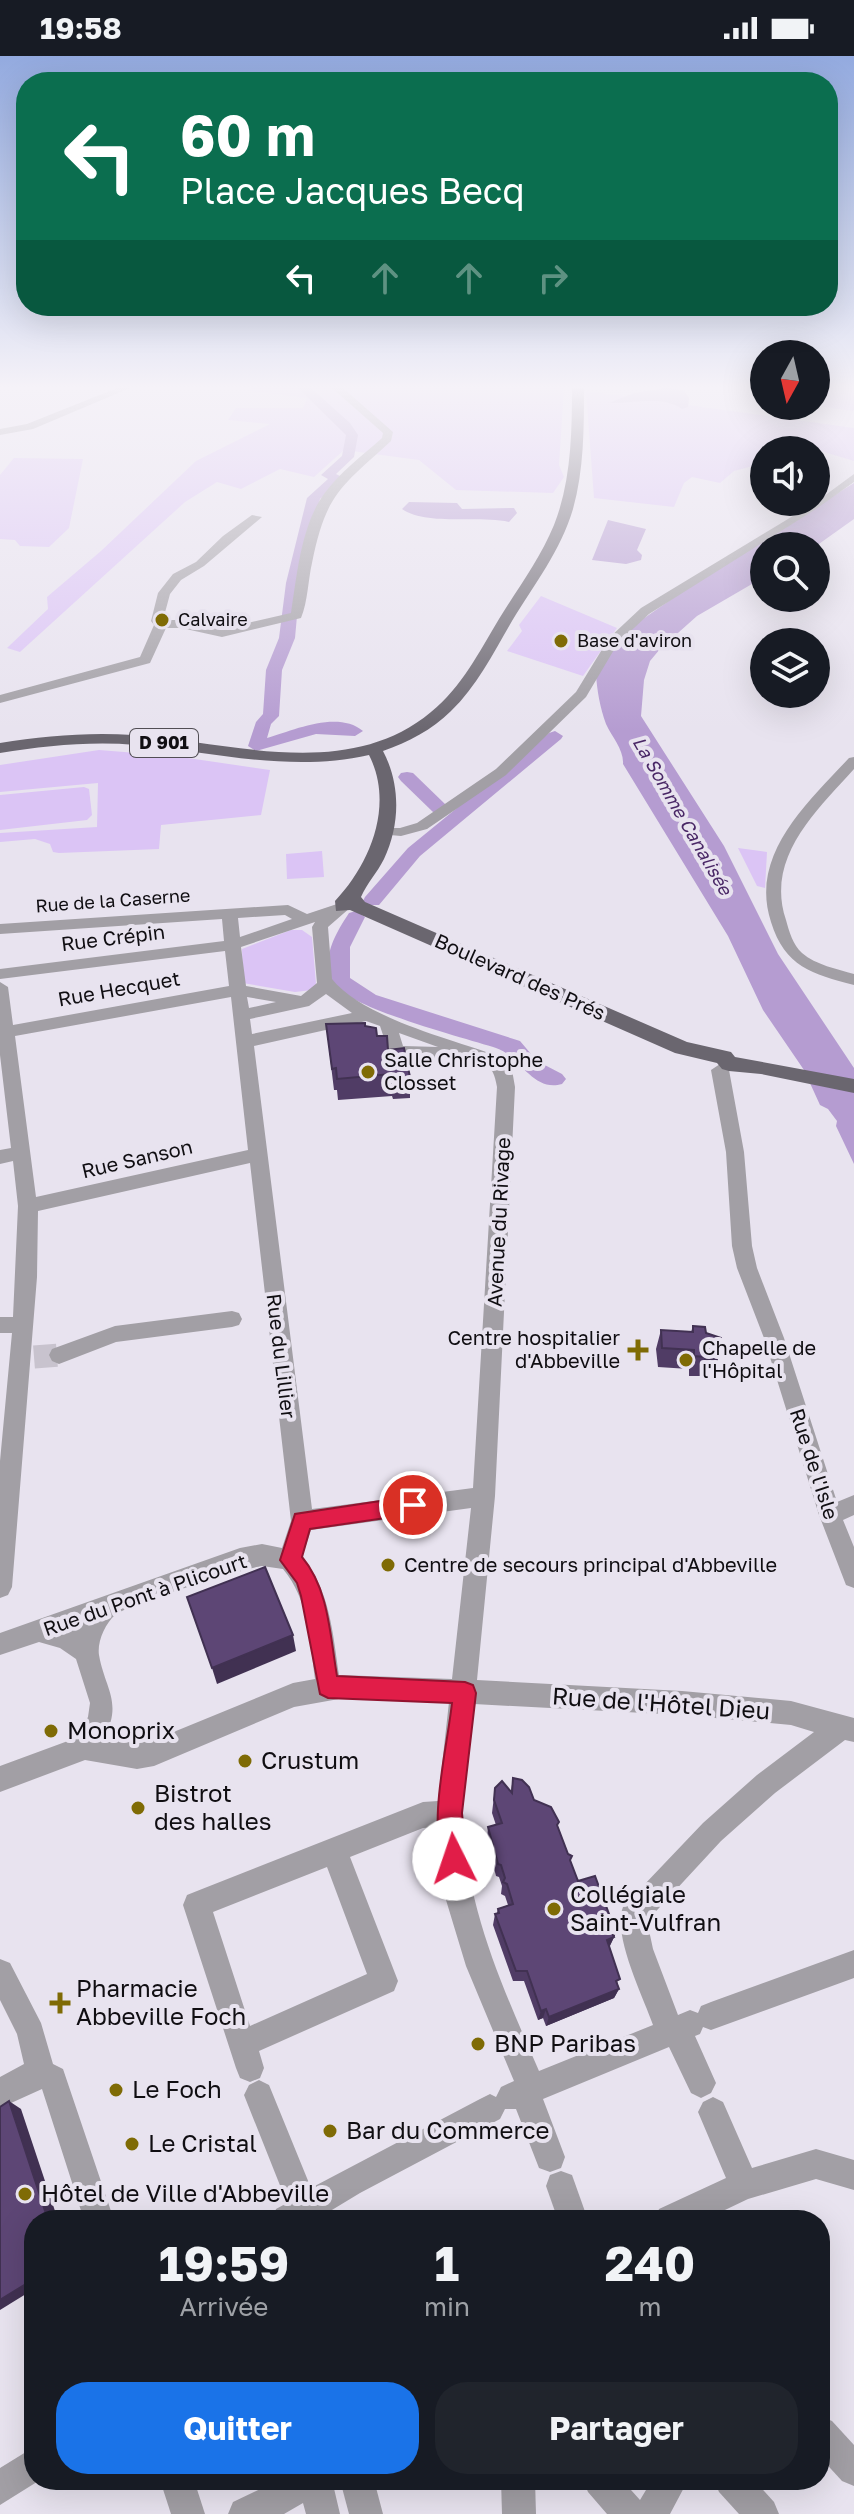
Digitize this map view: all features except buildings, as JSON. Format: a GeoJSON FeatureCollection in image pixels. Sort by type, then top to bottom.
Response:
{"type":"FeatureCollection","features":[{"type":"Feature","properties":{"kind":"main road","name":"D 901"},"geometry":{"type":"LineString","coordinates":[[0,748],[51,741],[109,739],[278,757],[328,758],[368,751],[420,728],[453,701],[480,663],[550,546],[568,503]]}},
{"type":"Feature","properties":{"kind":"main road"},"geometry":{"type":"LineString","coordinates":[[368,751],[371,770],[386,792]]}},
{"type":"Feature","properties":{"kind":"main road"},"geometry":{"type":"LineString","coordinates":[[348,905],[375,860],[388,807],[384,770],[368,751]]}},
{"type":"Feature","properties":{"kind":"main road"},"geometry":{"type":"LineString","coordinates":[[328,758],[371,770]]}},
{"type":"Feature","properties":{"kind":"main road","name":"Boulevard des Prés"},"geometry":{"type":"LineString","coordinates":[[348,905],[718,1064],[792,1073],[854,1086]]}},
{"type":"Feature","properties":{"kind":"street"},"geometry":{"type":"LineString","coordinates":[[256,517],[227,538],[200,564],[177,577],[164,593],[157,621],[222,633],[297,615],[300,591],[325,503]]}},
{"type":"Feature","properties":{"kind":"street"},"geometry":{"type":"LineString","coordinates":[[384,831],[401,832],[422,826],[481,786],[540,736],[578,698],[613,641],[645,611],[818,503]]}},
{"type":"Feature","properties":{"kind":"street"},"geometry":{"type":"LineString","coordinates":[[0,699],[145,660],[161,624]]}},
{"type":"Feature","properties":{"kind":"street"},"geometry":{"type":"LineString","coordinates":[[854,761],[803,820],[778,856],[770,897],[789,950],[807,963],[854,980]]}},
{"type":"Feature","properties":{"kind":"street"},"geometry":{"type":"LineString","coordinates":[[303,1002],[326,983],[319,932],[326,918],[348,905]]}},
{"type":"Feature","properties":{"kind":"street","name":"Rue Crépin"},"geometry":{"type":"LineString","coordinates":[[0,974],[231,945],[348,905]]}},
{"type":"Feature","properties":{"kind":"street","name":"Rue de la Caserne"},"geometry":{"type":"LineString","coordinates":[[0,929],[288,910],[298,922],[319,932]]}},
{"type":"Feature","properties":{"kind":"street","name":"Rue du Lillier"},"geometry":{"type":"LineString","coordinates":[[229,913],[302,1521],[290,1560]]}},
{"type":"Feature","properties":{"kind":"street","name":"Avenue du Rivage"},"geometry":{"type":"LineString","coordinates":[[326,983],[367,1015],[463,1047],[495,1061],[503,1070],[506,1087],[500,1238],[484,1496],[450,1813],[460,1900],[514,2097],[550,2157]]}},
{"type":"Feature","properties":{"kind":"street"},"geometry":{"type":"LineString","coordinates":[[0,987],[28,1206],[23,1325],[27,1358],[0,1587]]}},
{"type":"Feature","properties":{"kind":"street"},"geometry":{"type":"LineString","coordinates":[[238,990],[303,1002]]}},
{"type":"Feature","properties":{"kind":"street","name":"Rue Hecquet"},"geometry":{"type":"LineString","coordinates":[[4,1032],[238,990]]}},
{"type":"Feature","properties":{"kind":"street"},"geometry":{"type":"LineString","coordinates":[[240,1016],[303,1002],[344,1000]]}},
{"type":"Feature","properties":{"kind":"street"},"geometry":{"type":"LineString","coordinates":[[243,1042],[367,1015]]}},
{"type":"Feature","properties":{"kind":"street","name":"Rue de l'Isle"},"geometry":{"type":"LineString","coordinates":[[718,1064],[735,1152],[742,1246],[830,1515],[854,1577]]}},
{"type":"Feature","properties":{"kind":"street"},"geometry":{"type":"LineString","coordinates":[[0,1157],[23,1152]]}},
{"type":"Feature","properties":{"kind":"street","name":"Rue Sanson"},"geometry":{"type":"LineString","coordinates":[[28,1206],[256,1155]]}},
{"type":"Feature","properties":{"kind":"street"},"geometry":{"type":"LineString","coordinates":[[59,1355],[115,1334],[232,1319]]}},
{"type":"Feature","properties":{"kind":"street"},"geometry":{"type":"LineString","coordinates":[[0,1325],[23,1325]]}},
{"type":"Feature","properties":{"kind":"street"},"geometry":{"type":"LineString","coordinates":[[302,1521],[484,1496]]}},
{"type":"Feature","properties":{"kind":"street"},"geometry":{"type":"LineString","coordinates":[[830,1515],[854,1505]]}},
{"type":"Feature","properties":{"kind":"street","name":"Rue du Pont à Plicourt"},"geometry":{"type":"LineString","coordinates":[[0,1644],[240,1559],[262,1555],[290,1560]]}},
{"type":"Feature","properties":{"kind":"street"},"geometry":{"type":"LineString","coordinates":[[290,1560],[305,1577],[312,1596],[328,1687]]}},
{"type":"Feature","properties":{"kind":"street"},"geometry":{"type":"LineString","coordinates":[[0,1779],[85,1747],[100,1720],[102,1703],[86,1652],[89,1634],[106,1608]]}},
{"type":"Feature","properties":{"kind":"street"},"geometry":{"type":"LineString","coordinates":[[41,1631],[67,1639],[86,1652]]}},
{"type":"Feature","properties":{"kind":"street","name":"Rue de l'Hôtel Dieu"},"geometry":{"type":"LineString","coordinates":[[85,1747],[137,1756],[154,1753],[293,1695],[328,1687],[729,1707],[791,1713],[848,1728]]}},
{"type":"Feature","properties":{"kind":"street"},"geometry":{"type":"LineString","coordinates":[[701,2083],[687,2025],[639,1949],[633,1917],[712,1832],[766,1784],[848,1728]]}},
{"type":"Feature","properties":{"kind":"street"},"geometry":{"type":"LineString","coordinates":[[298,2210],[197,1905],[423,1815],[450,1813]]}},
{"type":"Feature","properties":{"kind":"street"},"geometry":{"type":"LineString","coordinates":[[251,2069],[384,1981],[334,1850]]}},
{"type":"Feature","properties":{"kind":"street"},"geometry":{"type":"LineString","coordinates":[[311,2210],[514,2097],[687,2025],[854,1964]]}},
{"type":"Feature","properties":{"kind":"street"},"geometry":{"type":"LineString","coordinates":[[0,1973],[34,2042],[39,2072]]}},
{"type":"Feature","properties":{"kind":"street"},"geometry":{"type":"LineString","coordinates":[[0,2093],[39,2072]]}},
{"type":"Feature","properties":{"kind":"street"},"geometry":{"type":"LineString","coordinates":[[39,2072],[53,2079],[96,2210]]}},
{"type":"Feature","properties":{"kind":"street"},"geometry":{"type":"LineString","coordinates":[[713,2112],[744,2185]]}},
{"type":"Feature","properties":{"kind":"street"},"geometry":{"type":"LineString","coordinates":[[691,2210],[744,2185],[816,2164],[854,2175]]}},
{"type":"Feature","properties":{"kind":"street"},"geometry":{"type":"LineString","coordinates":[[561,2186],[569,2210]]}},
{"type":"Feature","properties":{"kind":"street"},"geometry":{"type":"LineString","coordinates":[[830,2444],[854,2469]]}},
{"type":"Feature","properties":{"kind":"street"},"geometry":{"type":"LineString","coordinates":[[0,2488],[24,2471]]}},
{"type":"Feature","properties":{"kind":"street"},"geometry":{"type":"LineString","coordinates":[[180,2490],[188,2514]]}},
{"type":"Feature","properties":{"kind":"street"},"geometry":{"type":"LineString","coordinates":[[245,2514],[293,2490]]}},
{"type":"Feature","properties":{"kind":"street"},"geometry":{"type":"LineString","coordinates":[[317,2490],[323,2514]]}},
{"type":"Feature","properties":{"kind":"street"},"geometry":{"type":"LineString","coordinates":[[360,2490],[366,2514]]}},
{"type":"Feature","properties":{"kind":"street"},"geometry":{"type":"LineString","coordinates":[[518,2490],[519,2514]]}},
{"type":"Feature","properties":{"kind":"street"},"geometry":{"type":"LineString","coordinates":[[609,2490],[629,2514]]}},
{"type":"Feature","properties":{"kind":"street"},"geometry":{"type":"LineString","coordinates":[[651,2514],[665,2490]]}},
{"type":"Feature","properties":{"kind":"street"},"geometry":{"type":"LineString","coordinates":[[740,2490],[762,2514]]}},
{"type":"Feature","properties":{"kind":"shaded area"},"geometry":{"type":"Polygon","coordinates":[[[0,503],[74,503],[69,528],[49,547],[20,546],[15,540],[0,539],[0,503]]]}},
{"type":"Feature","properties":{"kind":"shaded area"},"geometry":{"type":"Polygon","coordinates":[[[152,503],[184,503],[20,652],[7,648],[48,609],[47,597],[152,503]]]}},
{"type":"Feature","properties":{"kind":"shaded area"},"geometry":{"type":"Polygon","coordinates":[[[636,503],[676,503],[674,507],[636,503]]]}},
{"type":"Feature","properties":{"kind":"shaded area","name":"Base d'aviron"},"geometry":{"type":"Polygon","coordinates":[[[541,596],[617,628],[583,676],[507,651],[522,631],[519,625],[541,596]]]}},
{"type":"Feature","properties":{"kind":"shaded area"},"geometry":{"type":"Polygon","coordinates":[[[99,750],[174,756],[270,770],[261,815],[161,825],[159,849],[59,853],[53,852],[50,844],[35,839],[0,842],[0,833],[97,827],[98,783],[0,792],[0,765],[99,750]]]}},
{"type":"Feature","properties":{"kind":"shaded area"},"geometry":{"type":"Polygon","coordinates":[[[89,789],[92,815],[87,820],[0,830],[0,795],[89,789]]]}},
{"type":"Feature","properties":{"kind":"shaded area"},"geometry":{"type":"Polygon","coordinates":[[[738,848],[767,852],[765,888],[757,886],[738,848]]]}},
{"type":"Feature","properties":{"kind":"shaded area"},"geometry":{"type":"Polygon","coordinates":[[[322,851],[324,877],[287,879],[286,854],[322,851]]]}},
{"type":"Feature","properties":{"kind":"shaded area"},"geometry":{"type":"Polygon","coordinates":[[[291,930],[302,930],[312,937],[316,984],[312,990],[295,992],[243,983],[242,949],[291,930]]]}},
{"type":"Feature","properties":{"kind":"water"},"geometry":{"type":"Polygon","coordinates":[[[408,503],[457,503],[462,509],[514,508],[517,513],[509,522],[438,519],[402,509],[408,503]]]}},
{"type":"Feature","properties":{"kind":"water"},"geometry":{"type":"Polygon","coordinates":[[[830,503],[854,503],[854,519],[830,536],[830,532],[775,532],[801,516],[830,516],[830,503]]]}},
{"type":"Feature","properties":{"kind":"water"},"geometry":{"type":"Polygon","coordinates":[[[608,520],[646,529],[637,550],[642,555],[641,560],[626,564],[592,560],[608,520]]]}},
{"type":"Feature","properties":{"kind":"water","name":"La Somme Canalisée"},"geometry":{"type":"Polygon","coordinates":[[[750,548],[750,585],[697,616],[650,661],[644,680],[641,716],[724,846],[778,954],[854,1068],[854,1164],[836,1126],[837,1121],[828,1109],[820,1105],[804,1070],[763,1010],[728,936],[623,764],[620,749],[604,718],[596,674],[627,630],[750,548]]]}},
{"type":"Feature","properties":{"kind":"waterway"},"geometry":{"type":"LineString","coordinates":[[313,503],[293,583],[287,638],[274,670],[271,716],[264,722],[256,746],[328,727],[355,731]]}},
{"type":"Feature","properties":{"kind":"waterway"},"geometry":{"type":"LineString","coordinates":[[372,901],[414,852],[555,736]]}},
{"type":"Feature","properties":{"kind":"waterway"},"geometry":{"type":"LineString","coordinates":[[407,777],[439,808]]}},
{"type":"Feature","properties":{"kind":"waterway"},"geometry":{"type":"LineString","coordinates":[[356,917],[341,947],[338,963],[341,981],[369,1000],[513,1046],[530,1066],[555,1079]]}},
{"type":"Feature","properties":{"kind":"tunnel"},"geometry":{"type":"LineString","coordinates":[[34,1357],[59,1355]]}},
{"type":"Feature","properties":{"kind":"place","name":"Calvaire"},"geometry":{"type":"Point","coordinates":[162,620]}},
{"type":"Feature","properties":{"kind":"place","name":"Base d'aviron"},"geometry":{"type":"Point","coordinates":[561,641]}},
{"type":"Feature","properties":{"kind":"place","name":"Salle Christophe Closset"},"geometry":{"type":"Point","coordinates":[368,1072]}},
{"type":"Feature","properties":{"kind":"place","name":"Centre hospitalier d'Abbeville"},"geometry":{"type":"Point","coordinates":[638,1350]}},
{"type":"Feature","properties":{"kind":"place","name":"Chapelle de l'Hôpital"},"geometry":{"type":"Point","coordinates":[686,1360]}},
{"type":"Feature","properties":{"kind":"place","name":"Centre de secours principal d'Abbeville"},"geometry":{"type":"Point","coordinates":[388,1565]}},
{"type":"Feature","properties":{"kind":"place","name":"Monoprix"},"geometry":{"type":"Point","coordinates":[51,1731]}},
{"type":"Feature","properties":{"kind":"place","name":"Crustum"},"geometry":{"type":"Point","coordinates":[245,1761]}},
{"type":"Feature","properties":{"kind":"place","name":"Bistrot des halles"},"geometry":{"type":"Point","coordinates":[138,1808]}},
{"type":"Feature","properties":{"kind":"place","name":"Collégiale Saint-Vulfran"},"geometry":{"type":"Point","coordinates":[554,1909]}},
{"type":"Feature","properties":{"kind":"place","name":"Pharmacie Abbeville Foch"},"geometry":{"type":"Point","coordinates":[60,2003]}},
{"type":"Feature","properties":{"kind":"place","name":"BNP Paribas"},"geometry":{"type":"Point","coordinates":[478,2044]}},
{"type":"Feature","properties":{"kind":"place","name":"Le Foch"},"geometry":{"type":"Point","coordinates":[116,2090]}},
{"type":"Feature","properties":{"kind":"place","name":"Bar du Commerce"},"geometry":{"type":"Point","coordinates":[330,2131]}},
{"type":"Feature","properties":{"kind":"place","name":"Le Cristal"},"geometry":{"type":"Point","coordinates":[132,2144]}},
{"type":"Feature","properties":{"kind":"place","name":"Hôtel de Ville d'Abbeville"},"geometry":{"type":"Point","coordinates":[25,2194]}},
{"type":"Feature","properties":{"kind":"route"},"geometry":{"type":"LineString","coordinates":[[413,1505],[302,1521],[290,1560],[305,1577],[312,1596],[328,1687],[350,1685],[465,1693],[450,1813],[454,1859]]}}]}
